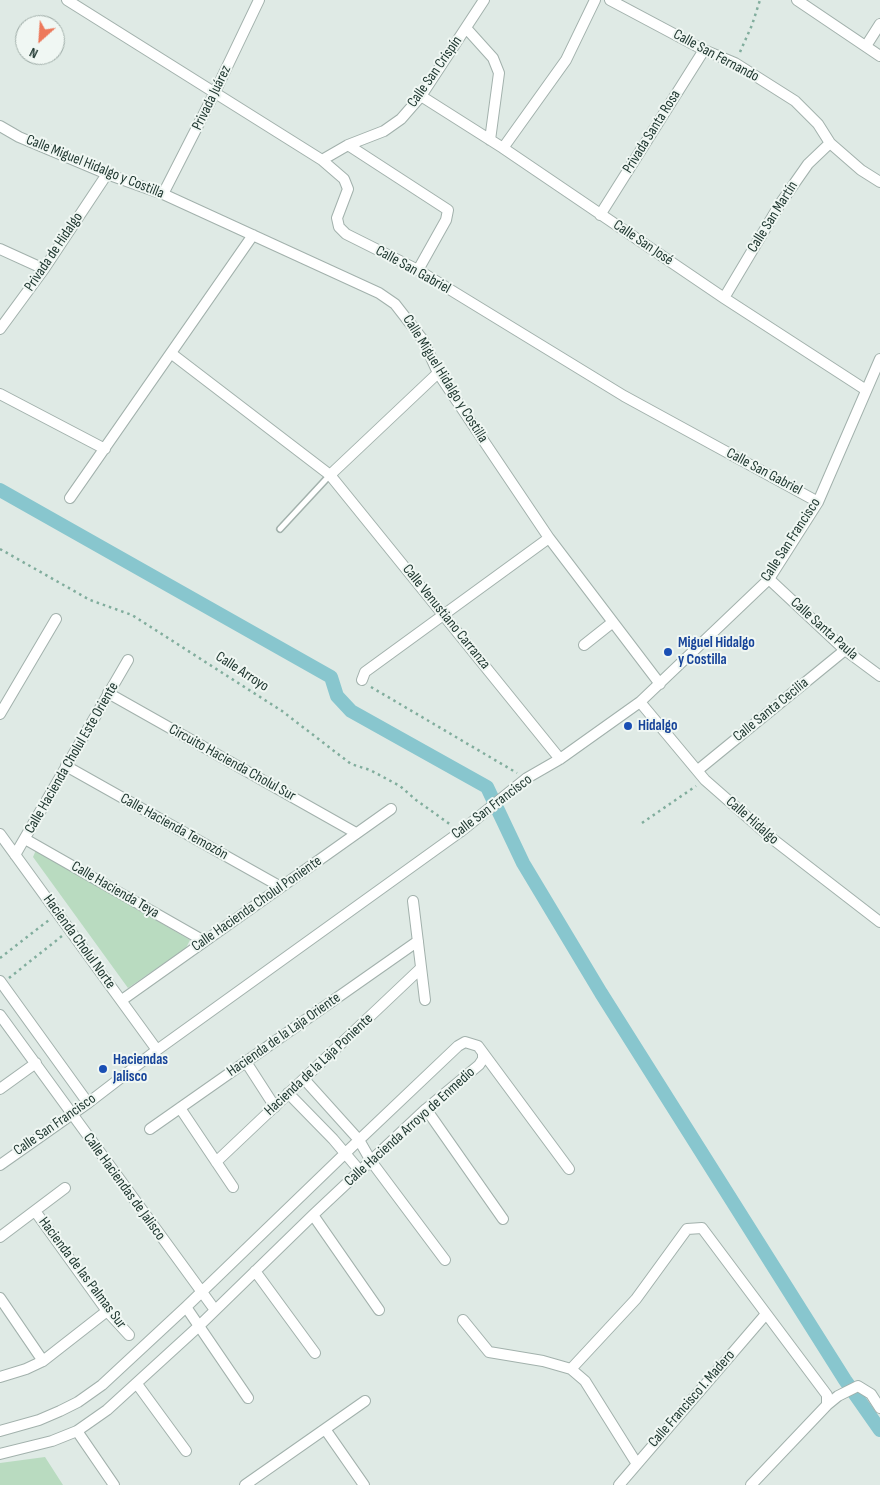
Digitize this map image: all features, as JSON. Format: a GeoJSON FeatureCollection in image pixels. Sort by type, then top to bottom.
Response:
{"type":"FeatureCollection","features":[{"type":"Feature","properties":{"kind":"street","name":"Calle San Gabriel"},"geometry":{"type":"LineString","coordinates":[[67,0],[322,160],[344,179],[348,190],[337,218],[339,227],[346,234],[418,270],[624,396],[818,502]]}},
{"type":"Feature","properties":{"kind":"street","name":"Privada Juárez"},"geometry":{"type":"LineString","coordinates":[[163,194],[259,0]]}},
{"type":"Feature","properties":{"kind":"street","name":"Calle San Crispín"},"geometry":{"type":"LineString","coordinates":[[322,160],[348,145],[384,131],[400,119],[421,96],[484,0]]}},
{"type":"Feature","properties":{"kind":"street"},"geometry":{"type":"LineString","coordinates":[[503,148],[566,60],[595,0]]}},
{"type":"Feature","properties":{"kind":"street","name":"Calle San Fernando"},"geometry":{"type":"LineString","coordinates":[[610,0],[704,50],[735,63],[795,101],[818,124],[830,143],[861,170],[880,182]]}},
{"type":"Feature","properties":{"kind":"street"},"geometry":{"type":"LineString","coordinates":[[797,0],[880,56]]}},
{"type":"Feature","properties":{"kind":"street"},"geometry":{"type":"LineString","coordinates":[[866,46],[880,24]]}},
{"type":"Feature","properties":{"kind":"street"},"geometry":{"type":"LineString","coordinates":[[466,28],[493,58],[499,73],[490,140]]}},
{"type":"Feature","properties":{"kind":"street","name":"Privada Santa Rosa"},"geometry":{"type":"LineString","coordinates":[[600,215],[704,50]]}},
{"type":"Feature","properties":{"kind":"street","name":"Calle San José"},"geometry":{"type":"LineString","coordinates":[[421,96],[503,148],[724,298],[866,390]]}},
{"type":"Feature","properties":{"kind":"street","name":"Calle Miguel Hidalgo y Costilla"},"geometry":{"type":"LineString","coordinates":[[0,126],[107,174],[163,194],[379,293],[395,304],[423,340],[438,373],[549,538],[660,684]]}},
{"type":"Feature","properties":{"kind":"street","name":"Calle San Martín"},"geometry":{"type":"LineString","coordinates":[[724,298],[796,180],[808,164],[830,143]]}},
{"type":"Feature","properties":{"kind":"street"},"geometry":{"type":"LineString","coordinates":[[348,145],[448,210],[446,220],[418,270]]}},
{"type":"Feature","properties":{"kind":"street","name":"Privada de Hidalgo"},"geometry":{"type":"LineString","coordinates":[[0,329],[44,269],[107,174]]}},
{"type":"Feature","properties":{"kind":"street"},"geometry":{"type":"LineString","coordinates":[[70,498],[253,235]]}},
{"type":"Feature","properties":{"kind":"street"},"geometry":{"type":"LineString","coordinates":[[0,249],[44,269]]}},
{"type":"Feature","properties":{"kind":"street","name":"Calle Venustiano Carranza"},"geometry":{"type":"LineString","coordinates":[[172,354],[330,475],[560,760]]}},
{"type":"Feature","properties":{"kind":"street","name":"Calle San Francisco"},"geometry":{"type":"LineString","coordinates":[[0,1165],[460,832],[527,778],[560,760],[640,702],[660,684],[770,579],[818,502],[880,358]]}},
{"type":"Feature","properties":{"kind":"street"},"geometry":{"type":"LineString","coordinates":[[330,475],[438,373]]}},
{"type":"Feature","properties":{"kind":"street"},"geometry":{"type":"LineString","coordinates":[[0,394],[105,449]]}},
{"type":"Feature","properties":{"kind":"street"},"geometry":{"type":"LineString","coordinates":[[362,680],[365,672],[549,538]]}},
{"type":"Feature","properties":{"kind":"street","name":"Calle Santa Paula"},"geometry":{"type":"LineString","coordinates":[[770,579],[845,650],[880,676]]}},
{"type":"Feature","properties":{"kind":"street"},"geometry":{"type":"LineString","coordinates":[[0,714],[56,619]]}},
{"type":"Feature","properties":{"kind":"street"},"geometry":{"type":"LineString","coordinates":[[584,645],[612,622]]}},
{"type":"Feature","properties":{"kind":"street","name":"Calle Santa Cecilia"},"geometry":{"type":"LineString","coordinates":[[698,770],[845,650]]}},
{"type":"Feature","properties":{"kind":"street","name":"Calle Hacienda Cholul Este Oriente"},"geometry":{"type":"LineString","coordinates":[[15,855],[128,660]]}},
{"type":"Feature","properties":{"kind":"street","name":"Circuito Hacienda Cholul Sur"},"geometry":{"type":"LineString","coordinates":[[108,694],[356,833]]}},
{"type":"Feature","properties":{"kind":"street","name":"Calle Hidalgo"},"geometry":{"type":"LineString","coordinates":[[640,702],[705,780],[770,838],[879,918]]}},
{"type":"Feature","properties":{"kind":"street","name":"Calle Hacienda Temozón"},"geometry":{"type":"LineString","coordinates":[[66,766],[281,887]]}},
{"type":"Feature","properties":{"kind":"street","name":"Calle Hacienda Cholul Poniente"},"geometry":{"type":"LineString","coordinates":[[122,1000],[391,809]]}},
{"type":"Feature","properties":{"kind":"street","name":"Hacienda Cholul Norte"},"geometry":{"type":"LineString","coordinates":[[0,834],[158,1050]]}},
{"type":"Feature","properties":{"kind":"street","name":"Calle Hacienda Teya"},"geometry":{"type":"LineString","coordinates":[[25,839],[204,941]]}},
{"type":"Feature","properties":{"kind":"street"},"geometry":{"type":"LineString","coordinates":[[413,900],[425,1000]]}},
{"type":"Feature","properties":{"kind":"street","name":"Hacienda de la Laja Oriente"},"geometry":{"type":"LineString","coordinates":[[150,1129],[418,941]]}},
{"type":"Feature","properties":{"kind":"street","name":"Hacienda de la Laja Poniente"},"geometry":{"type":"LineString","coordinates":[[216,1162],[421,968]]}},
{"type":"Feature","properties":{"kind":"street"},"geometry":{"type":"LineString","coordinates":[[1,982],[88,1103]]}},
{"type":"Feature","properties":{"kind":"street","name":"Calle Haciendas de Jalisco"},"geometry":{"type":"LineString","coordinates":[[0,1015],[215,1310]]}},
{"type":"Feature","properties":{"kind":"street","name":"Calle Hacienda Arroyo de Enmedio"},"geometry":{"type":"LineString","coordinates":[[0,1431],[39,1420],[78,1402],[102,1385],[458,1046],[466,1042],[472,1042],[478,1046],[483,1053],[483,1059],[479,1065],[426,1109],[199,1326],[107,1410],[77,1431],[52,1442],[0,1454]]}},
{"type":"Feature","properties":{"kind":"street"},"geometry":{"type":"LineString","coordinates":[[483,1053],[569,1169]]}},
{"type":"Feature","properties":{"kind":"street"},"geometry":{"type":"LineString","coordinates":[[246,1062],[275,1107]]}},
{"type":"Feature","properties":{"kind":"street"},"geometry":{"type":"LineString","coordinates":[[0,1089],[36,1063]]}},
{"type":"Feature","properties":{"kind":"street"},"geometry":{"type":"LineString","coordinates":[[304,1079],[358,1140],[371,1161],[445,1260]]}},
{"type":"Feature","properties":{"kind":"street"},"geometry":{"type":"LineString","coordinates":[[288,1093],[346,1153],[360,1171]]}},
{"type":"Feature","properties":{"kind":"street"},"geometry":{"type":"LineString","coordinates":[[180,1108],[233,1186]]}},
{"type":"Feature","properties":{"kind":"street"},"geometry":{"type":"LineString","coordinates":[[426,1109],[503,1219]]}},
{"type":"Feature","properties":{"kind":"street"},"geometry":{"type":"LineString","coordinates":[[0,1237],[64,1188]]}},
{"type":"Feature","properties":{"kind":"street","name":"Hacienda de las Palmas Sur"},"geometry":{"type":"LineString","coordinates":[[35,1210],[107,1312],[129,1335]]}},
{"type":"Feature","properties":{"kind":"street"},"geometry":{"type":"LineString","coordinates":[[313,1215],[380,1310]]}},
{"type":"Feature","properties":{"kind":"street"},"geometry":{"type":"LineString","coordinates":[[571,1369],[636,1299],[687,1229],[702,1228],[827,1396],[827,1405]]}},
{"type":"Feature","properties":{"kind":"street"},"geometry":{"type":"LineString","coordinates":[[255,1271],[315,1353]]}},
{"type":"Feature","properties":{"kind":"street"},"geometry":{"type":"LineString","coordinates":[[0,1298],[43,1361]]}},
{"type":"Feature","properties":{"kind":"street"},"geometry":{"type":"LineString","coordinates":[[186,1307],[248,1398]]}},
{"type":"Feature","properties":{"kind":"street"},"geometry":{"type":"LineString","coordinates":[[0,1377],[26,1369],[43,1361],[107,1312]]}},
{"type":"Feature","properties":{"kind":"street","name":"Calle Francisco I. Madero"},"geometry":{"type":"LineString","coordinates":[[619,1485],[766,1314]]}},
{"type":"Feature","properties":{"kind":"street"},"geometry":{"type":"LineString","coordinates":[[463,1320],[489,1352],[543,1361],[571,1369],[585,1381],[636,1464]]}},
{"type":"Feature","properties":{"kind":"street"},"geometry":{"type":"LineString","coordinates":[[137,1384],[186,1451]]}},
{"type":"Feature","properties":{"kind":"street"},"geometry":{"type":"LineString","coordinates":[[751,1485],[827,1405],[838,1396],[858,1386],[870,1394],[880,1408]]}},
{"type":"Feature","properties":{"kind":"street"},"geometry":{"type":"LineString","coordinates":[[246,1485],[365,1401]]}},
{"type":"Feature","properties":{"kind":"street"},"geometry":{"type":"LineString","coordinates":[[325,1429],[364,1485]]}},
{"type":"Feature","properties":{"kind":"street"},"geometry":{"type":"LineString","coordinates":[[77,1431],[114,1485]]}},
{"type":"Feature","properties":{"kind":"lane"},"geometry":{"type":"LineString","coordinates":[[280,529],[330,475]]}},
{"type":"Feature","properties":{"kind":"path"},"geometry":{"type":"LineString","coordinates":[[735,63],[752,25],[760,0]]}},
{"type":"Feature","properties":{"kind":"path","name":"Calle Arroyo"},"geometry":{"type":"LineString","coordinates":[[0,549],[90,600],[132,615],[282,711],[351,764],[370,770],[400,786],[460,832]]}},
{"type":"Feature","properties":{"kind":"path"},"geometry":{"type":"LineString","coordinates":[[362,680],[369,686],[527,778]]}},
{"type":"Feature","properties":{"kind":"path"},"geometry":{"type":"LineString","coordinates":[[642,823],[705,780]]}},
{"type":"Feature","properties":{"kind":"path"},"geometry":{"type":"LineString","coordinates":[[0,958],[58,913]]}},
{"type":"Feature","properties":{"kind":"path"},"geometry":{"type":"LineString","coordinates":[[1,982],[70,930]]}},
{"type":"Feature","properties":{"kind":"green space"},"geometry":{"type":"Polygon","coordinates":[[[36,850],[190,940],[186,948],[128,988],[33,857],[36,850]]]}},
{"type":"Feature","properties":{"kind":"green space"},"geometry":{"type":"Polygon","coordinates":[[[45,1457],[63,1485],[0,1485],[0,1463],[45,1457]]]}},
{"type":"Feature","properties":{"kind":"waterway"},"geometry":{"type":"LineString","coordinates":[[0,490],[331,677],[337,696],[351,711],[487,787],[523,863],[601,993],[845,1380],[880,1430]]}},
{"type":"Feature","properties":{"kind":"place","name":"Miguel Hidalgo y Costilla"},"geometry":{"type":"Point","coordinates":[668,652]}},
{"type":"Feature","properties":{"kind":"place","name":"Hidalgo"},"geometry":{"type":"Point","coordinates":[628,726]}},
{"type":"Feature","properties":{"kind":"place","name":"Haciendas Jalisco"},"geometry":{"type":"Point","coordinates":[103,1069]}}]}
